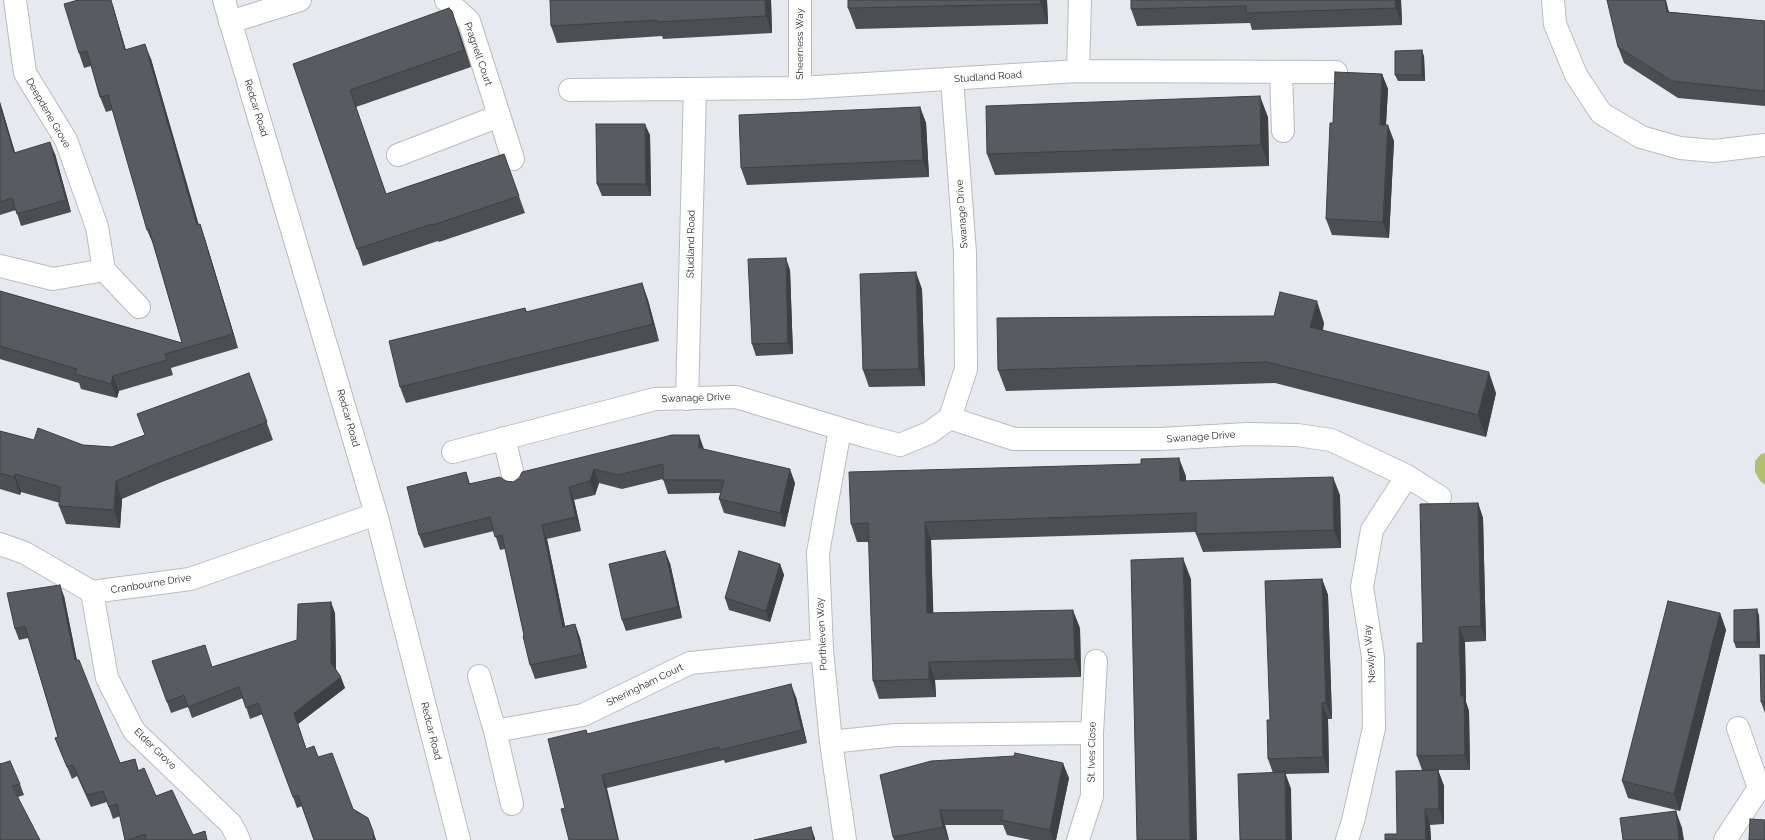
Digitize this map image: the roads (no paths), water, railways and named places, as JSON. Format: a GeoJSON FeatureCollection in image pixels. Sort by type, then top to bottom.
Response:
{"type":"FeatureCollection","features":[{"type":"Feature","properties":{"kind":"street","name":"Deepdene Grove"},"geometry":{"type":"LineString","coordinates":[[15,0],[24,73],[66,140],[97,227],[104,270]]}},
{"type":"Feature","properties":{"kind":"street","name":"Redcar Road"},"geometry":{"type":"LineString","coordinates":[[224,0],[376,514],[459,840]]}},
{"type":"Feature","properties":{"kind":"street"},"geometry":{"type":"LineString","coordinates":[[230,22],[300,0]]}},
{"type":"Feature","properties":{"kind":"street","name":"Pragnell Court"},"geometry":{"type":"LineString","coordinates":[[446,0],[469,21],[513,159]]}},
{"type":"Feature","properties":{"kind":"street","name":"Sheerness Way"},"geometry":{"type":"LineString","coordinates":[[800,0],[800,88]]}},
{"type":"Feature","properties":{"kind":"street"},"geometry":{"type":"LineString","coordinates":[[1078,71],[1080,0]]}},
{"type":"Feature","properties":{"kind":"street"},"geometry":{"type":"LineString","coordinates":[[1553,0],[1555,24],[1576,75],[1601,113],[1641,136],[1680,148],[1714,151],[1765,145]]}},
{"type":"Feature","properties":{"kind":"street","name":"Studland Road"},"geometry":{"type":"LineString","coordinates":[[570,90],[800,88],[1078,71],[1336,72]]}},
{"type":"Feature","properties":{"kind":"street"},"geometry":{"type":"LineString","coordinates":[[1281,72],[1283,131]]}},
{"type":"Feature","properties":{"kind":"street","name":"Swanage Drive"},"geometry":{"type":"LineString","coordinates":[[453,452],[655,399],[736,397],[840,429],[900,445],[929,433],[950,418],[966,370],[965,254],[952,79]]}},
{"type":"Feature","properties":{"kind":"street","name":"Studland Road"},"geometry":{"type":"LineString","coordinates":[[687,399],[695,89]]}},
{"type":"Feature","properties":{"kind":"street"},"geometry":{"type":"LineString","coordinates":[[398,155],[499,116]]}},
{"type":"Feature","properties":{"kind":"street"},"geometry":{"type":"LineString","coordinates":[[0,266],[53,278],[104,270],[139,307]]}},
{"type":"Feature","properties":{"kind":"street","name":"Swanage Drive"},"geometry":{"type":"LineString","coordinates":[[950,418],[1014,439],[1160,439],[1247,434],[1297,435],[1331,440],[1407,476],[1440,497]]}},
{"type":"Feature","properties":{"kind":"street","name":"Porthleven Way"},"geometry":{"type":"LineString","coordinates":[[840,429],[818,554],[822,650],[831,742],[845,840]]}},
{"type":"Feature","properties":{"kind":"street"},"geometry":{"type":"LineString","coordinates":[[504,438],[515,482]]}},
{"type":"Feature","properties":{"kind":"street","name":"Newlyn Way"},"geometry":{"type":"LineString","coordinates":[[1347,840],[1374,728],[1373,657],[1362,587],[1372,530],[1407,476]]}},
{"type":"Feature","properties":{"kind":"street","name":"Cranbourne Drive"},"geometry":{"type":"LineString","coordinates":[[92,592],[190,579],[376,514]]}},
{"type":"Feature","properties":{"kind":"street"},"geometry":{"type":"LineString","coordinates":[[0,544],[25,553],[92,592]]}},
{"type":"Feature","properties":{"kind":"street","name":"Elder Grove"},"geometry":{"type":"LineString","coordinates":[[92,592],[107,678],[134,731],[231,824],[239,840]]}},
{"type":"Feature","properties":{"kind":"street","name":"Sheringham Court"},"geometry":{"type":"LineString","coordinates":[[495,731],[583,715],[690,663],[822,650]]}},
{"type":"Feature","properties":{"kind":"street","name":"St. Ives Close"},"geometry":{"type":"LineString","coordinates":[[1078,840],[1092,796],[1092,733],[1096,661]]}},
{"type":"Feature","properties":{"kind":"street"},"geometry":{"type":"LineString","coordinates":[[480,676],[495,731],[512,804]]}},
{"type":"Feature","properties":{"kind":"street"},"geometry":{"type":"LineString","coordinates":[[1725,840],[1762,788],[1738,728]]}},
{"type":"Feature","properties":{"kind":"street"},"geometry":{"type":"LineString","coordinates":[[831,742],[896,735],[1092,733]]}}]}
